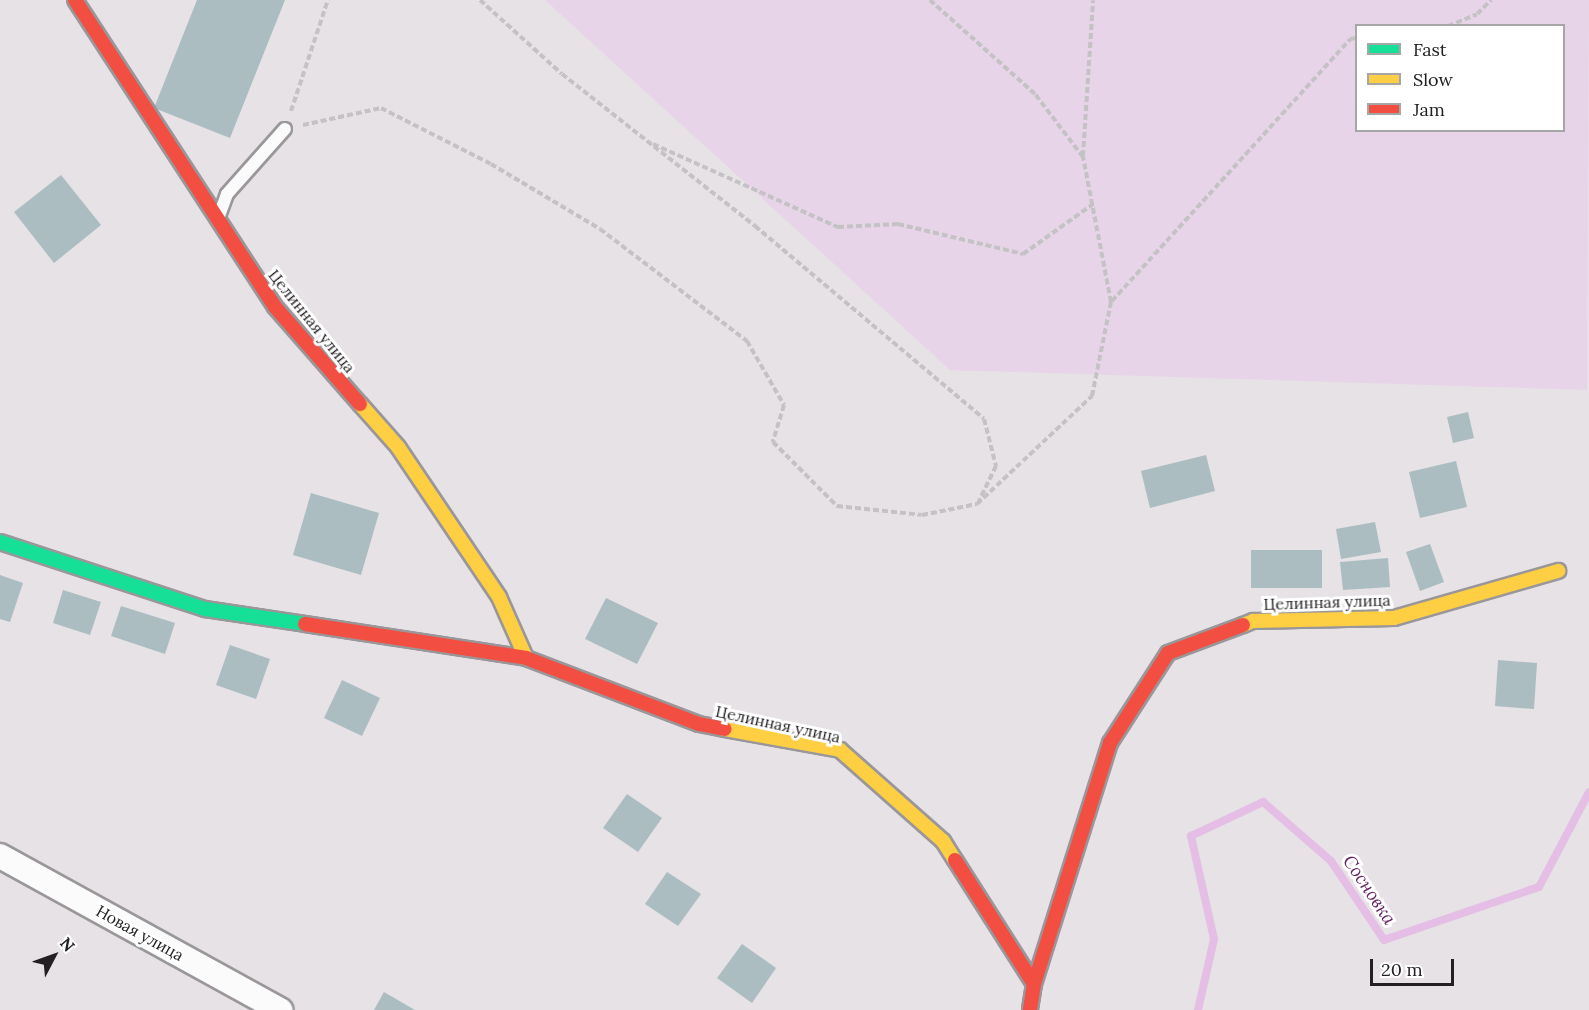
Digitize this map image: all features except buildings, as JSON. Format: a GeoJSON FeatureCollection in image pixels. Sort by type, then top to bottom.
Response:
{"type":"FeatureCollection","features":[{"type":"Feature","properties":{"kind":"street","name":"Целинная улица"},"geometry":{"type":"LineString","coordinates":[[75,0],[217,222],[275,307],[398,447],[499,597],[526,658]]}},
{"type":"Feature","properties":{"kind":"street","name":"Целинная улица"},"geometry":{"type":"LineString","coordinates":[[0,542],[205,609],[526,658],[699,724],[840,750],[943,841],[1034,984]]}},
{"type":"Feature","properties":{"kind":"street","name":"Целинная улица"},"geometry":{"type":"LineString","coordinates":[[1030,1010],[1034,984],[1110,743],[1168,653],[1253,621],[1394,618],[1558,571]]}},
{"type":"Feature","properties":{"kind":"street","name":"Новая улица"},"geometry":{"type":"LineString","coordinates":[[0,855],[280,1010]]}},
{"type":"Feature","properties":{"kind":"lane"},"geometry":{"type":"LineString","coordinates":[[217,222],[227,194],[285,129]]}},
{"type":"Feature","properties":{"kind":"path"},"geometry":{"type":"LineString","coordinates":[[285,129],[328,0]]}},
{"type":"Feature","properties":{"kind":"path"},"geometry":{"type":"LineString","coordinates":[[480,0],[562,74],[984,419],[996,466],[977,504]]}},
{"type":"Feature","properties":{"kind":"path"},"geometry":{"type":"LineString","coordinates":[[930,0],[1035,94],[1083,157]]}},
{"type":"Feature","properties":{"kind":"path"},"geometry":{"type":"LineString","coordinates":[[285,129],[381,108],[491,164],[600,229],[747,342],[784,405],[773,442],[837,506],[922,515],[977,504],[1092,396],[1111,302],[1083,157],[1093,0]]}},
{"type":"Feature","properties":{"kind":"path"},"geometry":{"type":"LineString","coordinates":[[1453,24],[1477,14],[1491,0]]}},
{"type":"Feature","properties":{"kind":"path"},"geometry":{"type":"LineString","coordinates":[[1111,302],[1350,39],[1355,38]]}},
{"type":"Feature","properties":{"kind":"path"},"geometry":{"type":"LineString","coordinates":[[648,142],[838,227],[898,224],[1023,254],[1093,204]]}},
{"type":"Feature","properties":{"kind":"shaded area"},"geometry":{"type":"Polygon","coordinates":[[[545,0],[1589,0],[1587,390],[950,370],[545,0]]]}},
{"type":"Feature","properties":{"kind":"waterway","name":"Сосновка"},"geometry":{"type":"LineString","coordinates":[[1198,1010],[1214,939],[1191,836],[1263,802],[1331,861],[1384,940],[1539,887],[1589,792]]}},
{"type":"Feature","properties":{"kind":"traffic: fast"},"geometry":{"type":"LineString","coordinates":[[0,542],[205,609],[305,624]]}},
{"type":"Feature","properties":{"kind":"traffic: slow"},"geometry":{"type":"LineString","coordinates":[[360,404],[398,447],[499,597],[526,658]]}},
{"type":"Feature","properties":{"kind":"traffic: slow"},"geometry":{"type":"LineString","coordinates":[[1243,625],[1253,621],[1394,618],[1558,571]]}},
{"type":"Feature","properties":{"kind":"traffic: slow"},"geometry":{"type":"LineString","coordinates":[[725,729],[840,750],[943,841],[955,860]]}},
{"type":"Feature","properties":{"kind":"traffic: jam"},"geometry":{"type":"LineString","coordinates":[[75,0],[275,307],[360,404]]}},
{"type":"Feature","properties":{"kind":"traffic: jam"},"geometry":{"type":"LineString","coordinates":[[305,624],[526,658],[699,724],[725,729]]}},
{"type":"Feature","properties":{"kind":"traffic: jam"},"geometry":{"type":"LineString","coordinates":[[1034,984],[1110,743],[1168,653],[1243,625]]}},
{"type":"Feature","properties":{"kind":"traffic: jam"},"geometry":{"type":"LineString","coordinates":[[955,860],[1034,984],[1030,1010]]}}]}
